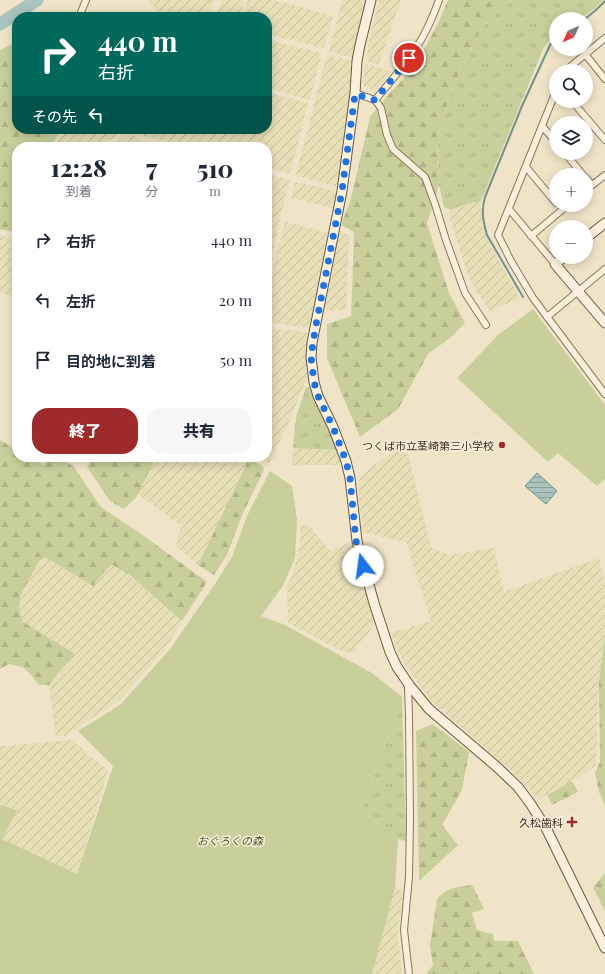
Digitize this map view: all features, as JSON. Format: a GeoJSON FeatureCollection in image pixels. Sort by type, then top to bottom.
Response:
{"type":"FeatureCollection","features":[{"type":"Feature","properties":{"kind":"street"},"geometry":{"type":"LineString","coordinates":[[81,12],[86,0]]}},
{"type":"Feature","properties":{"kind":"street"},"geometry":{"type":"LineString","coordinates":[[371,0],[358,60],[342,191],[315,330],[311,357],[314,382],[318,396],[333,427],[346,461],[350,478],[356,541],[372,597],[390,652],[397,667],[418,697],[429,709],[497,766],[524,795],[549,834],[605,948]]}},
{"type":"Feature","properties":{"kind":"street"},"geometry":{"type":"LineString","coordinates":[[375,100],[409,58],[420,41],[428,28],[438,0]]}},
{"type":"Feature","properties":{"kind":"street"},"geometry":{"type":"LineString","coordinates":[[593,48],[605,38]]}},
{"type":"Feature","properties":{"kind":"street"},"geometry":{"type":"LineString","coordinates":[[573,64],[583,56]]}},
{"type":"Feature","properties":{"kind":"street"},"geometry":{"type":"LineString","coordinates":[[587,56],[605,79]]}},
{"type":"Feature","properties":{"kind":"street"},"geometry":{"type":"LineString","coordinates":[[355,94],[375,100],[381,108],[387,135],[393,149],[425,177],[464,293],[486,325]]}},
{"type":"Feature","properties":{"kind":"street"},"geometry":{"type":"LineString","coordinates":[[549,108],[498,235],[511,261],[533,298],[605,394]]}},
{"type":"Feature","properties":{"kind":"street"},"geometry":{"type":"LineString","coordinates":[[578,108],[605,140]]}},
{"type":"Feature","properties":{"kind":"street"},"geometry":{"type":"LineString","coordinates":[[542,126],[549,134]]}},
{"type":"Feature","properties":{"kind":"street"},"geometry":{"type":"LineString","coordinates":[[571,160],[577,168]]}},
{"type":"Feature","properties":{"kind":"street"},"geometry":{"type":"LineString","coordinates":[[526,167],[549,195]]}},
{"type":"Feature","properties":{"kind":"street"},"geometry":{"type":"LineString","coordinates":[[593,184],[605,175]]}},
{"type":"Feature","properties":{"kind":"street"},"geometry":{"type":"LineString","coordinates":[[509,209],[549,256]]}},
{"type":"Feature","properties":{"kind":"street"},"geometry":{"type":"LineString","coordinates":[[531,236],[556,212]]}},
{"type":"Feature","properties":{"kind":"street"},"geometry":{"type":"LineString","coordinates":[[593,232],[605,222]]}},
{"type":"Feature","properties":{"kind":"street"},"geometry":{"type":"LineString","coordinates":[[556,264],[605,324]]}},
{"type":"Feature","properties":{"kind":"street"},"geometry":{"type":"LineString","coordinates":[[547,317],[605,269]]}},
{"type":"Feature","properties":{"kind":"street"},"geometry":{"type":"LineString","coordinates":[[408,688],[410,827],[409,877],[404,930],[409,974]]}},
{"type":"Feature","properties":{"kind":"shaded area"},"geometry":{"type":"Polygon","coordinates":[[[151,0],[215,0],[208,12],[159,12],[149,2],[151,0]]]}},
{"type":"Feature","properties":{"kind":"shaded area"},"geometry":{"type":"Polygon","coordinates":[[[222,0],[245,0],[241,12],[216,12],[222,0]]]}},
{"type":"Feature","properties":{"kind":"shaded area"},"geometry":{"type":"Polygon","coordinates":[[[247,0],[275,0],[333,16],[324,48],[272,35],[272,12],[244,12],[247,0]]]}},
{"type":"Feature","properties":{"kind":"shaded area"},"geometry":{"type":"Polygon","coordinates":[[[342,0],[366,0],[354,56],[352,58],[329,51],[342,0]]]}},
{"type":"Feature","properties":{"kind":"shaded area"},"geometry":{"type":"Polygon","coordinates":[[[379,0],[401,0],[379,64],[366,61],[370,34],[379,0]]]}},
{"type":"Feature","properties":{"kind":"shaded area"},"geometry":{"type":"Polygon","coordinates":[[[272,41],[322,53],[309,100],[272,89],[272,41]]]}},
{"type":"Feature","properties":{"kind":"shaded area"},"geometry":{"type":"Polygon","coordinates":[[[327,55],[352,61],[353,63],[348,121],[339,185],[335,186],[298,176],[296,174],[327,55]]]}},
{"type":"Feature","properties":{"kind":"shaded area"},"geometry":{"type":"Polygon","coordinates":[[[365,64],[389,71],[390,74],[376,90],[364,87],[363,81],[365,64]]]}},
{"type":"Feature","properties":{"kind":"shaded area"},"geometry":{"type":"Polygon","coordinates":[[[272,93],[308,103],[290,174],[272,169],[272,142],[167,142],[140,134],[272,134],[272,93]]]}},
{"type":"Feature","properties":{"kind":"shaded area"},"geometry":{"type":"Polygon","coordinates":[[[61,134],[118,134],[107,142],[57,142],[61,134]]]}},
{"type":"Feature","properties":{"kind":"shaded area"},"geometry":{"type":"Polygon","coordinates":[[[128,134],[132,134],[140,140],[148,142],[117,142],[128,134]]]}},
{"type":"Feature","properties":{"kind":"shaded area"},"geometry":{"type":"Polygon","coordinates":[[[272,175],[289,179],[272,254],[272,175]]]}},
{"type":"Feature","properties":{"kind":"shaded area"},"geometry":{"type":"Polygon","coordinates":[[[295,182],[334,191],[337,195],[335,209],[291,198],[295,182]]]}},
{"type":"Feature","properties":{"kind":"shaded area"},"geometry":{"type":"Polygon","coordinates":[[[481,201],[483,227],[493,250],[520,298],[490,311],[474,288],[466,269],[449,216],[451,210],[462,205],[481,201]]]}},
{"type":"Feature","properties":{"kind":"shaded area"},"geometry":{"type":"Polygon","coordinates":[[[285,222],[329,233],[311,327],[309,328],[272,323],[272,271],[285,222]]]}},
{"type":"Feature","properties":{"kind":"shaded area"},"geometry":{"type":"Polygon","coordinates":[[[339,232],[349,236],[346,310],[323,310],[339,232]]]}},
{"type":"Feature","properties":{"kind":"shaded area"},"geometry":{"type":"Polygon","coordinates":[[[0,235],[12,240],[12,296],[0,293],[0,235]]]}},
{"type":"Feature","properties":{"kind":"shaded area"},"geometry":{"type":"Polygon","coordinates":[[[272,329],[305,332],[310,335],[307,353],[308,375],[290,420],[272,457],[272,329]]]}},
{"type":"Feature","properties":{"kind":"shaded area"},"geometry":{"type":"Polygon","coordinates":[[[293,448],[338,450],[342,465],[292,465],[293,448]]]}},
{"type":"Feature","properties":{"kind":"shaded area"},"geometry":{"type":"Polygon","coordinates":[[[395,450],[408,454],[431,547],[449,555],[494,548],[504,592],[599,558],[605,582],[605,634],[599,682],[596,765],[586,773],[539,799],[509,769],[429,699],[403,662],[395,644],[391,633],[431,621],[406,542],[362,532],[358,485],[361,476],[395,450]]]}},
{"type":"Feature","properties":{"kind":"shaded area"},"geometry":{"type":"Polygon","coordinates":[[[154,462],[248,462],[198,565],[176,546],[181,526],[138,494],[154,462]]]}},
{"type":"Feature","properties":{"kind":"shaded area"},"geometry":{"type":"Polygon","coordinates":[[[302,525],[309,526],[330,551],[352,541],[361,576],[376,622],[353,653],[340,650],[288,623],[287,586],[294,570],[298,555],[300,529],[302,525]]]}},
{"type":"Feature","properties":{"kind":"shaded area"},"geometry":{"type":"Polygon","coordinates":[[[45,557],[93,586],[111,563],[131,576],[182,621],[166,648],[120,700],[65,736],[56,736],[49,685],[75,654],[23,622],[19,608],[21,594],[39,561],[45,557]]]}},
{"type":"Feature","properties":{"kind":"shaded area"},"geometry":{"type":"Polygon","coordinates":[[[72,740],[108,771],[77,875],[1,839],[17,810],[0,805],[0,746],[72,740]]]}},
{"type":"Feature","properties":{"kind":"shaded area"},"geometry":{"type":"Polygon","coordinates":[[[395,888],[403,891],[398,936],[402,974],[372,974],[395,888]]]}},
{"type":"Feature","properties":{"kind":"green space"},"geometry":{"type":"Polygon","coordinates":[[[448,0],[511,0],[482,27],[450,93],[438,136],[439,185],[427,223],[449,293],[465,323],[450,338],[428,354],[398,409],[360,437],[327,358],[327,324],[351,316],[354,236],[353,231],[341,225],[350,202],[370,117],[413,68],[440,19],[448,0]]]}},
{"type":"Feature","properties":{"kind":"green space"},"geometry":{"type":"Polygon","coordinates":[[[511,0],[603,0],[590,12],[549,12],[549,40],[543,49],[481,201],[462,205],[451,210],[444,207],[439,185],[438,136],[450,93],[482,27],[511,0]]]}},
{"type":"Feature","properties":{"kind":"green space"},"geometry":{"type":"Polygon","coordinates":[[[12,44],[12,134],[58,134],[54,142],[12,142],[12,232],[0,229],[0,50],[12,44]]]}},
{"type":"Feature","properties":{"kind":"green space"},"geometry":{"type":"Polygon","coordinates":[[[533,309],[605,405],[605,479],[597,486],[558,453],[548,462],[457,378],[499,334],[533,309]]]}},
{"type":"Feature","properties":{"kind":"green space"},"geometry":{"type":"Polygon","coordinates":[[[306,387],[311,387],[338,450],[293,448],[296,417],[306,387]]]}},
{"type":"Feature","properties":{"kind":"green space"},"geometry":{"type":"Polygon","coordinates":[[[0,440],[12,447],[12,462],[39,462],[44,465],[46,462],[67,462],[74,467],[101,507],[137,531],[207,582],[182,621],[131,576],[111,564],[93,586],[45,557],[39,561],[21,594],[19,608],[23,622],[75,654],[49,685],[39,685],[23,667],[9,664],[0,669],[0,440]]]}},
{"type":"Feature","properties":{"kind":"green space"},"geometry":{"type":"Polygon","coordinates":[[[90,462],[154,462],[136,498],[124,509],[110,501],[87,467],[90,462]]]}},
{"type":"Feature","properties":{"kind":"green space"},"geometry":{"type":"Polygon","coordinates":[[[248,462],[255,462],[263,466],[264,470],[242,515],[227,555],[214,575],[198,565],[248,462]]]}},
{"type":"Feature","properties":{"kind":"green space","name":"おぐろくの森"},"geometry":{"type":"Polygon","coordinates":[[[270,471],[292,486],[297,520],[295,558],[283,586],[261,616],[285,625],[372,673],[402,697],[361,811],[398,839],[395,888],[372,974],[0,974],[0,805],[17,810],[2,839],[77,874],[113,766],[78,731],[120,705],[170,649],[232,557],[247,516],[270,471]]]}},
{"type":"Feature","properties":{"kind":"green space"},"geometry":{"type":"Polygon","coordinates":[[[605,634],[605,806],[599,792],[595,773],[600,762],[599,682],[605,634]]]}},
{"type":"Feature","properties":{"kind":"green space"},"geometry":{"type":"Polygon","coordinates":[[[402,697],[406,841],[397,839],[361,811],[402,697]]]}},
{"type":"Feature","properties":{"kind":"green space"},"geometry":{"type":"Polygon","coordinates":[[[433,724],[469,752],[462,790],[442,825],[458,845],[419,881],[416,731],[433,724]]]}},
{"type":"Feature","properties":{"kind":"green space"},"geometry":{"type":"Polygon","coordinates":[[[572,781],[578,792],[552,805],[547,795],[572,781]]]}},
{"type":"Feature","properties":{"kind":"green space"},"geometry":{"type":"Polygon","coordinates":[[[605,873],[605,911],[593,887],[605,873]]]}},
{"type":"Feature","properties":{"kind":"green space"},"geometry":{"type":"Polygon","coordinates":[[[472,885],[484,909],[472,913],[477,930],[493,934],[494,941],[518,941],[534,974],[426,974],[433,965],[430,946],[437,899],[449,890],[457,887],[472,885]]]}},
{"type":"Feature","properties":{"kind":"water"},"geometry":{"type":"Polygon","coordinates":[[[537,473],[557,491],[546,504],[525,486],[537,473]]]}},
{"type":"Feature","properties":{"kind":"waterway"},"geometry":{"type":"LineString","coordinates":[[18,12],[37,0]]}},
{"type":"Feature","properties":{"kind":"waterway"},"geometry":{"type":"LineString","coordinates":[[593,12],[605,1]]}},
{"type":"Feature","properties":{"kind":"waterway"},"geometry":{"type":"LineString","coordinates":[[0,24],[12,16]]}},
{"type":"Feature","properties":{"kind":"waterway"},"geometry":{"type":"LineString","coordinates":[[523,297],[487,235],[483,207],[485,197],[522,106],[549,47]]}},
{"type":"Feature","properties":{"kind":"place","name":"つくば市立茎崎第三小学校"},"geometry":{"type":"Point","coordinates":[502,445]}},
{"type":"Feature","properties":{"kind":"place","name":"久松歯科"},"geometry":{"type":"Point","coordinates":[572,822]}},
{"type":"Feature","properties":{"kind":"route"},"geometry":{"type":"LineString","coordinates":[[363,566],[356,541],[350,478],[339,442],[318,396],[314,382],[311,357],[312,343],[342,191],[355,94],[375,100],[409,58]]}}]}
